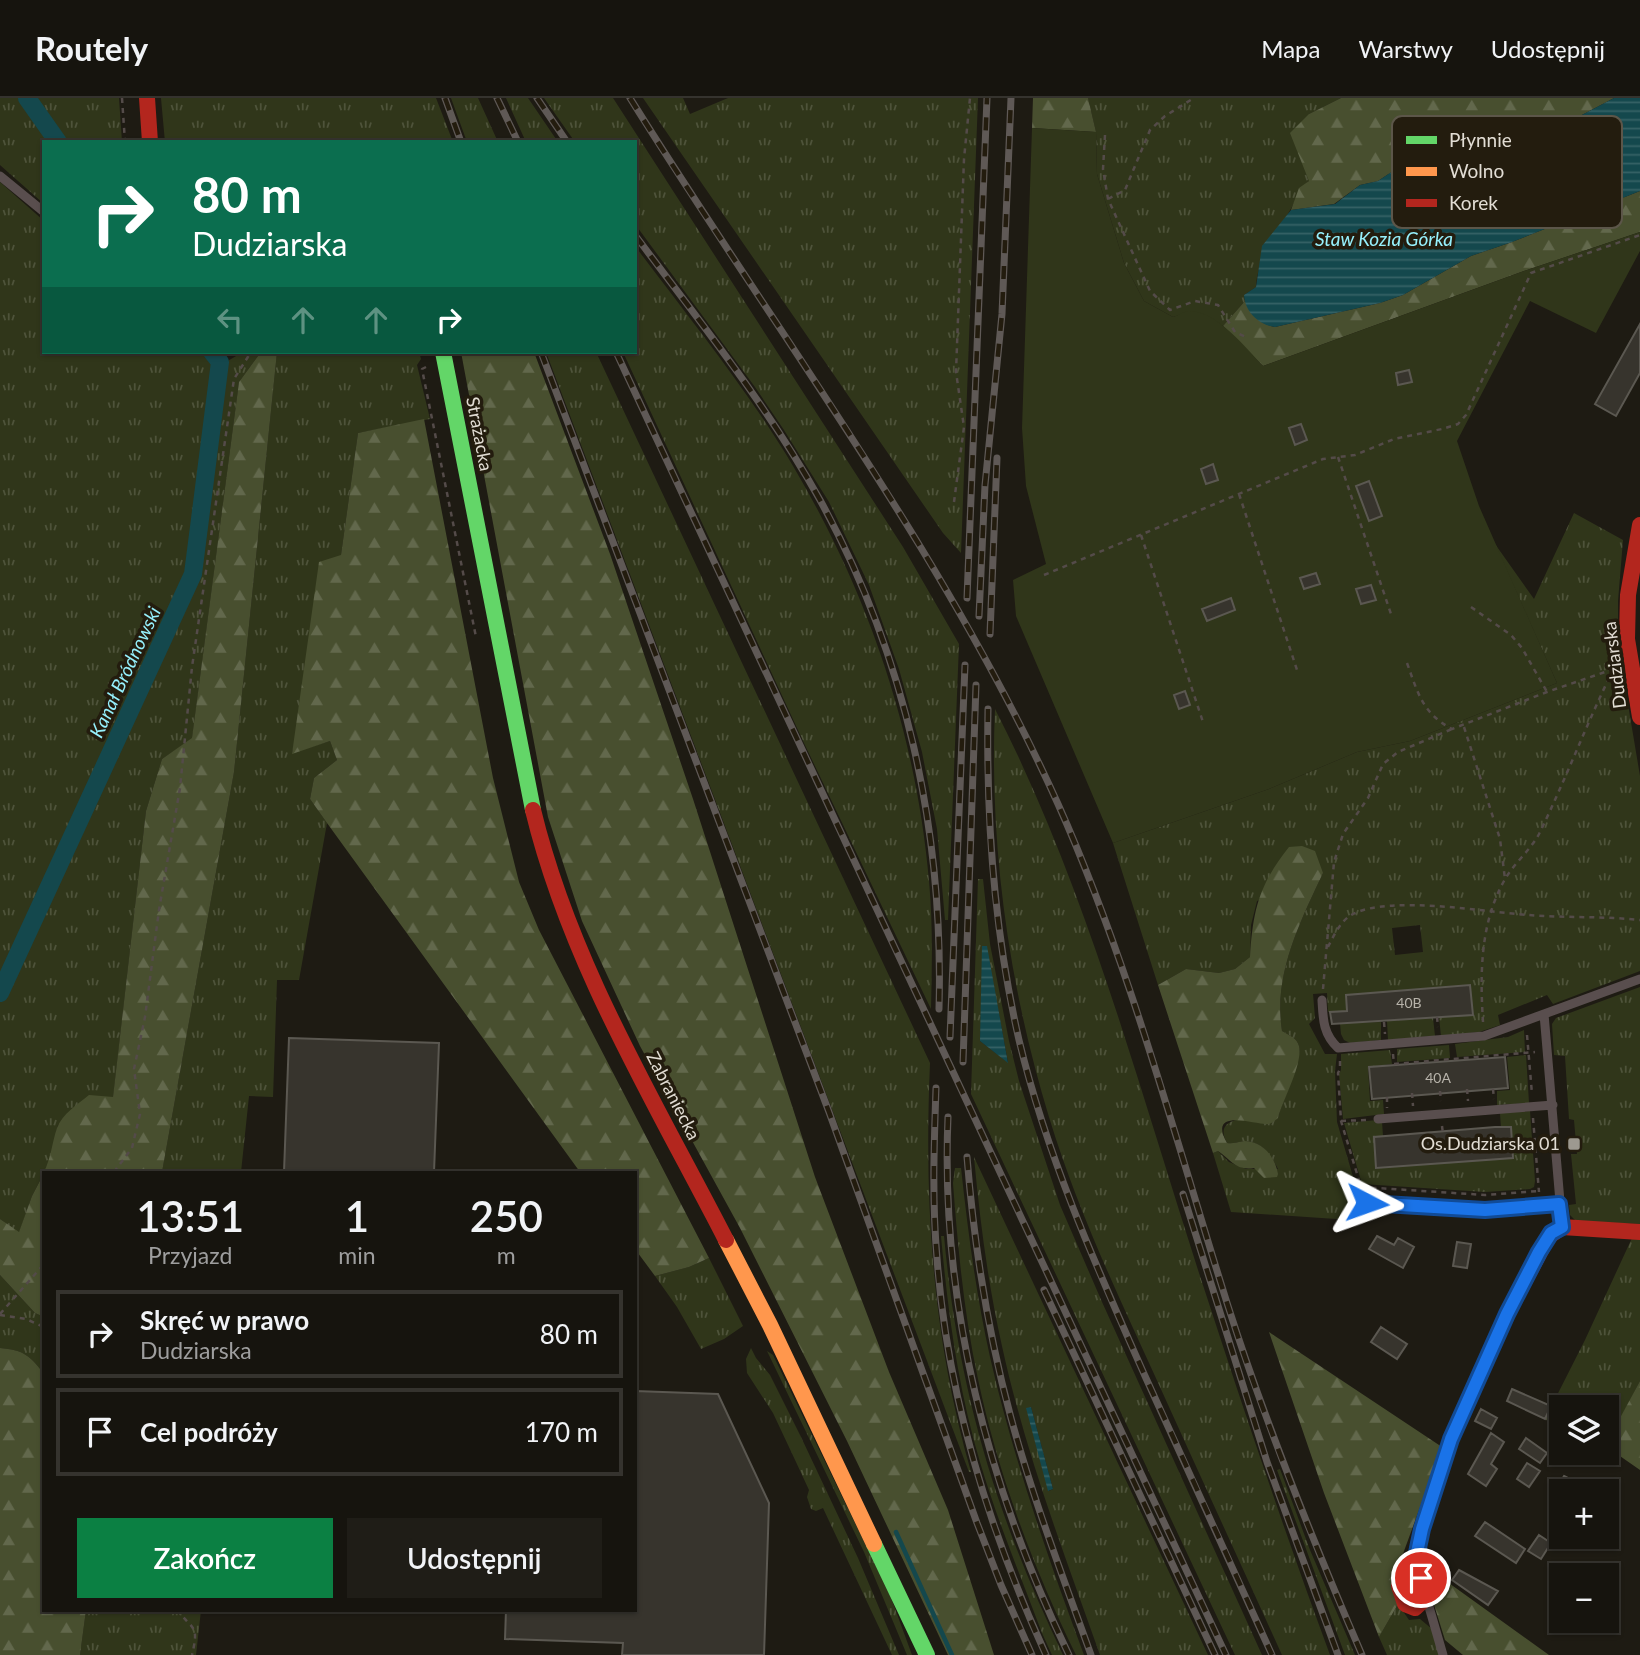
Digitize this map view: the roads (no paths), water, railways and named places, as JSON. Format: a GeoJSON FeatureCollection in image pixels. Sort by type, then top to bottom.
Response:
{"type":"FeatureCollection","features":[{"type":"Feature","properties":{"kind":"main road"},"geometry":{"type":"LineString","coordinates":[[146,98],[150,140]]}},
{"type":"Feature","properties":{"kind":"main road","name":"Strażacka"},"geometry":{"type":"LineString","coordinates":[[443,354],[477,523]]}},
{"type":"Feature","properties":{"kind":"main road","name":"Zabraniecka"},"geometry":{"type":"LineString","coordinates":[[477,523],[525,779],[543,852],[567,923],[604,1004],[770,1325],[927,1655]]}},
{"type":"Feature","properties":{"kind":"main road","name":"Dudziarska"},"geometry":{"type":"LineString","coordinates":[[1640,525],[1628,595],[1627,639],[1640,717]]}},
{"type":"Feature","properties":{"kind":"main road"},"geometry":{"type":"LineString","coordinates":[[1415,1562],[1426,1598],[1415,1608],[1405,1604],[1401,1595],[1402,1578],[1415,1562],[1422,1529],[1451,1439],[1507,1314],[1551,1233],[1562,1227],[1640,1232]]}},
{"type":"Feature","properties":{"kind":"lane"},"geometry":{"type":"LineString","coordinates":[[0,176],[42,210]]}},
{"type":"Feature","properties":{"kind":"lane"},"geometry":{"type":"LineString","coordinates":[[1322,1000],[1325,1030],[1330,1041],[1338,1048],[1484,1036],[1640,979]]}},
{"type":"Feature","properties":{"kind":"lane"},"geometry":{"type":"LineString","coordinates":[[1544,1014],[1562,1227]]}},
{"type":"Feature","properties":{"kind":"lane"},"geometry":{"type":"LineString","coordinates":[[1378,1119],[1553,1105]]}},
{"type":"Feature","properties":{"kind":"lane"},"geometry":{"type":"LineString","coordinates":[[1367,1203],[1485,1210],[1559,1204]]}},
{"type":"Feature","properties":{"kind":"lane"},"geometry":{"type":"LineString","coordinates":[[1426,1598],[1443,1655]]}},
{"type":"Feature","properties":{"kind":"water"},"geometry":{"type":"Polygon","coordinates":[[[1614,98],[1640,98],[1640,191],[1622,198],[1622,116],[1580,116],[1614,98]]]}},
{"type":"Feature","properties":{"kind":"water","name":"Staw Kozia Górka"},"geometry":{"type":"Polygon","coordinates":[[[1392,172],[1392,228],[1547,228],[1471,256],[1403,295],[1380,303],[1275,327],[1258,320],[1247,307],[1244,295],[1256,287],[1262,246],[1291,210],[1335,204],[1360,185],[1378,181],[1392,172]]]}},
{"type":"Feature","properties":{"kind":"water"},"geometry":{"type":"Polygon","coordinates":[[[982,946],[987,946],[1008,1063],[980,1041],[982,946]]]}},
{"type":"Feature","properties":{"kind":"water"},"geometry":{"type":"Polygon","coordinates":[[[1031,1407],[1053,1489],[1048,1491],[1026,1408],[1031,1407]]]}},
{"type":"Feature","properties":{"kind":"waterway","name":"Kanał Bródnowski"},"geometry":{"type":"LineString","coordinates":[[27,98],[57,140]]}},
{"type":"Feature","properties":{"kind":"waterway","name":"Kanał Bródnowski"},"geometry":{"type":"LineString","coordinates":[[0,993],[193,574],[220,362],[214,354]]}},
{"type":"Feature","properties":{"kind":"waterway"},"geometry":{"type":"LineString","coordinates":[[896,1532],[952,1655]]}},
{"type":"Feature","properties":{"kind":"railway"},"geometry":{"type":"LineString","coordinates":[[445,98],[460,140]]}},
{"type":"Feature","properties":{"kind":"railway"},"geometry":{"type":"LineString","coordinates":[[497,98],[517,140]]}},
{"type":"Feature","properties":{"kind":"railway"},"geometry":{"type":"LineString","coordinates":[[537,98],[566,140]]}},
{"type":"Feature","properties":{"kind":"railway"},"geometry":{"type":"LineString","coordinates":[[630,98],[911,532],[1013,711],[1058,804],[1084,865],[1129,989],[1258,1395],[1308,1526],[1362,1655]]}},
{"type":"Feature","properties":{"kind":"railway"},"geometry":{"type":"LineString","coordinates":[[967,598],[987,98]]}},
{"type":"Feature","properties":{"kind":"railway"},"geometry":{"type":"LineString","coordinates":[[979,616],[985,485],[1002,314],[1011,98]]}},
{"type":"Feature","properties":{"kind":"railway"},"geometry":{"type":"LineString","coordinates":[[637,238],[732,364],[800,465],[850,559],[876,620],[914,747],[926,811],[935,877],[939,1009]]}},
{"type":"Feature","properties":{"kind":"railway"},"geometry":{"type":"LineString","coordinates":[[542,354],[829,1112],[977,1523],[1032,1655]]}},
{"type":"Feature","properties":{"kind":"railway"},"geometry":{"type":"LineString","coordinates":[[617,354],[1226,1655]]}},
{"type":"Feature","properties":{"kind":"railway"},"geometry":{"type":"LineString","coordinates":[[990,634],[997,458]]}},
{"type":"Feature","properties":{"kind":"railway"},"geometry":{"type":"LineString","coordinates":[[950,1037],[965,665]]}},
{"type":"Feature","properties":{"kind":"railway"},"geometry":{"type":"LineString","coordinates":[[963,1062],[976,685]]}},
{"type":"Feature","properties":{"kind":"railway"},"geometry":{"type":"LineString","coordinates":[[988,709],[988,793],[993,876],[1010,999],[1030,1084],[1058,1169],[1091,1252],[1272,1655]]}},
{"type":"Feature","properties":{"kind":"railway"},"geometry":{"type":"LineString","coordinates":[[936,1088],[935,1237],[950,1360],[961,1411],[989,1511],[1006,1560],[1046,1655]]}},
{"type":"Feature","properties":{"kind":"railway"},"geometry":{"type":"LineString","coordinates":[[948,1117],[952,1256],[961,1325],[975,1393],[1015,1527],[1040,1592],[1069,1655]]}},
{"type":"Feature","properties":{"kind":"railway"},"geometry":{"type":"LineString","coordinates":[[967,1157],[983,1289],[995,1354],[1039,1508],[1091,1655]]}},
{"type":"Feature","properties":{"kind":"railway"},"geometry":{"type":"LineString","coordinates":[[1183,1194],[1267,1462],[1338,1655]]}},
{"type":"Feature","properties":{"kind":"railway"},"geometry":{"type":"LineString","coordinates":[[1044,1290],[1215,1655]]}},
{"type":"Feature","properties":{"kind":"place","name":"Os.Dudziarska 01"},"geometry":{"type":"Point","coordinates":[1574,1144]}}]}
